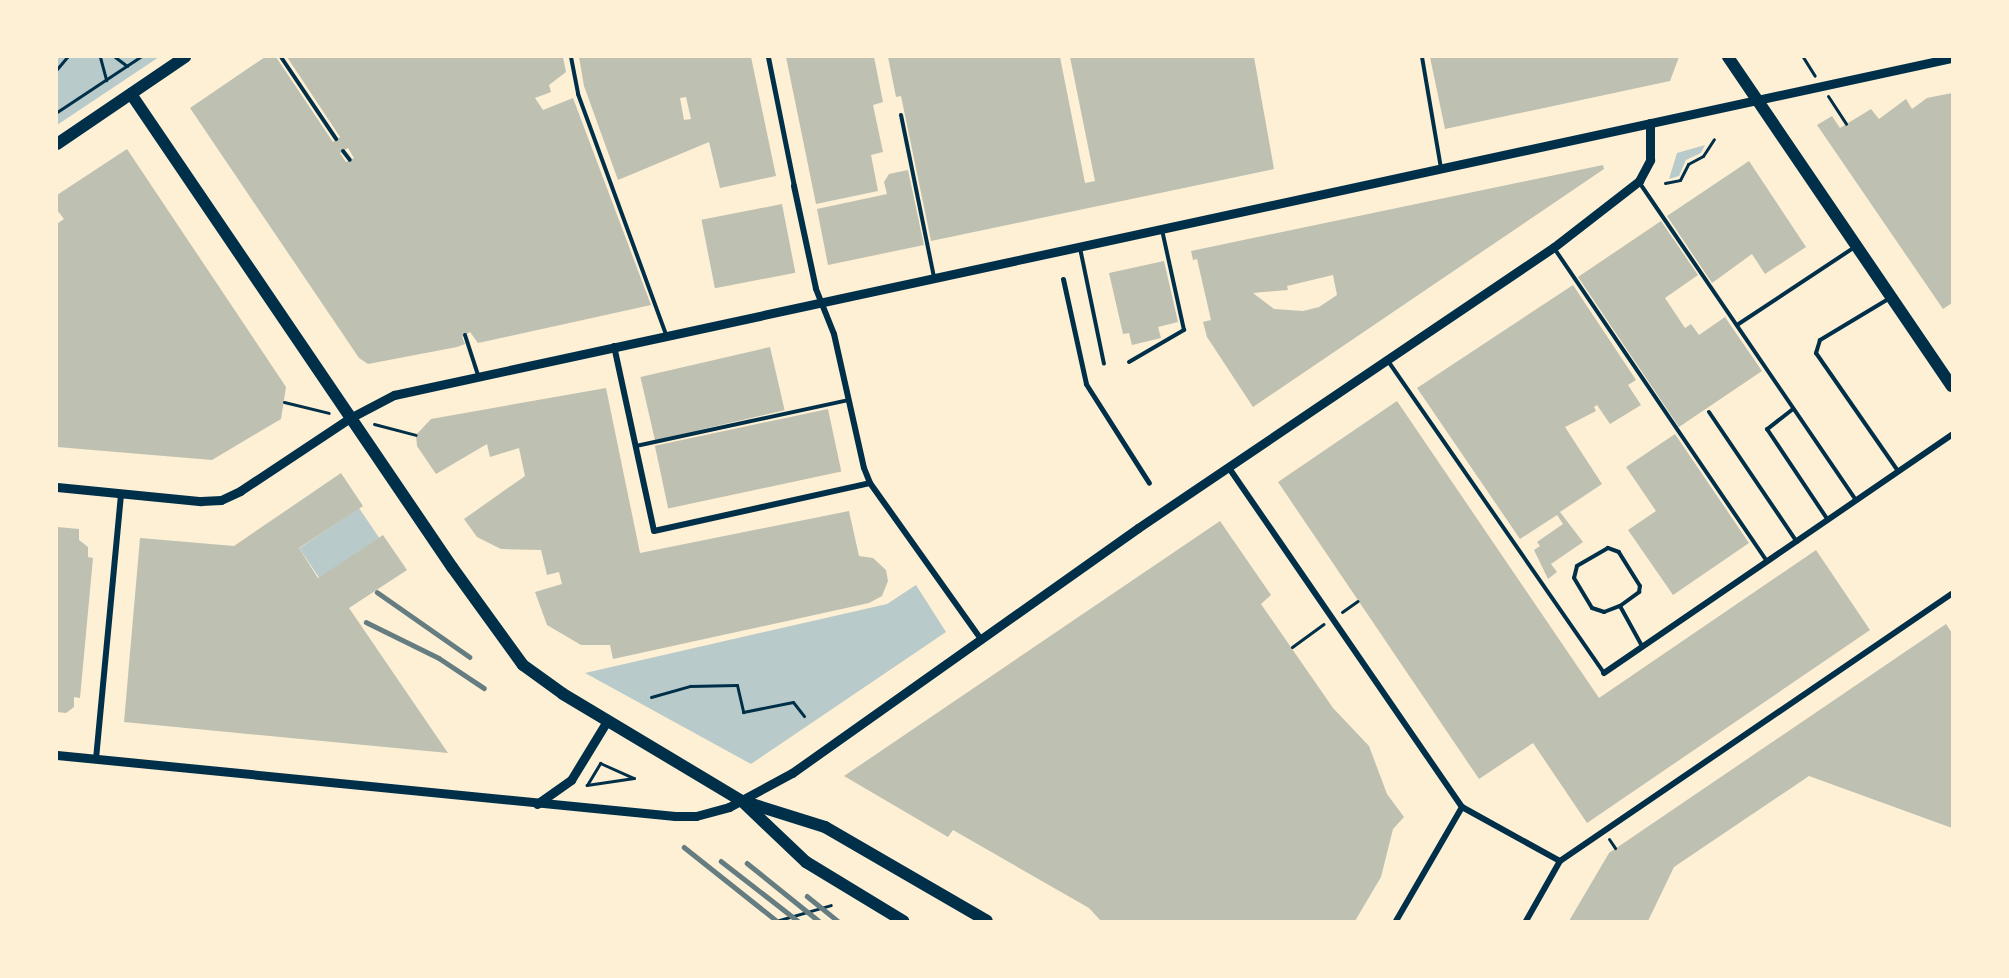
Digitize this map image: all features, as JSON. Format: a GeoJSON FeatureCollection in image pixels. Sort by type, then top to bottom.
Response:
{"type":"FeatureCollection","features":[{"type":"Feature","properties":{"kind":"main road"},"geometry":{"type":"LineString","coordinates":[[57,144],[185,57]]}},
{"type":"Feature","properties":{"kind":"main road"},"geometry":{"type":"LineString","coordinates":[[1728,57],[1952,386]]}},
{"type":"Feature","properties":{"kind":"main road"},"geometry":{"type":"LineString","coordinates":[[131,94],[516,658],[540,680],[742,801],[806,862],[903,921]]}},
{"type":"Feature","properties":{"kind":"main road"},"geometry":{"type":"LineString","coordinates":[[742,801],[825,827],[987,921]]}},
{"type":"Feature","properties":{"kind":"street"},"geometry":{"type":"LineString","coordinates":[[768,57],[820,302],[834,334],[870,483],[980,638]]}},
{"type":"Feature","properties":{"kind":"street"},"geometry":{"type":"LineString","coordinates":[[57,487],[221,500],[240,491],[350,418],[394,395],[666,334],[1080,247],[1938,59],[1952,58]]}},
{"type":"Feature","properties":{"kind":"street"},"geometry":{"type":"LineString","coordinates":[[57,755],[537,804],[685,816],[715,812],[742,801],[792,773],[980,638],[1554,247],[1638,181],[1650,160],[1650,123]]}},
{"type":"Feature","properties":{"kind":"street"},"geometry":{"type":"LineString","coordinates":[[1063,279],[1086,384],[1149,483]]}},
{"type":"Feature","properties":{"kind":"street"},"geometry":{"type":"LineString","coordinates":[[614,346],[654,531],[870,483]]}},
{"type":"Feature","properties":{"kind":"street"},"geometry":{"type":"LineString","coordinates":[[1604,673],[1952,435]]}},
{"type":"Feature","properties":{"kind":"street"},"geometry":{"type":"LineString","coordinates":[[1229,468],[1462,807],[1560,861]]}},
{"type":"Feature","properties":{"kind":"street"},"geometry":{"type":"LineString","coordinates":[[96,759],[121,493]]}},
{"type":"Feature","properties":{"kind":"street"},"geometry":{"type":"LineString","coordinates":[[1526,921],[1560,861],[1952,594]]}},
{"type":"Feature","properties":{"kind":"street"},"geometry":{"type":"LineString","coordinates":[[537,804],[571,780],[607,720]]}},
{"type":"Feature","properties":{"kind":"street"},"geometry":{"type":"LineString","coordinates":[[1396,921],[1462,807]]}},
{"type":"Feature","properties":{"kind":"lane"},"geometry":{"type":"LineString","coordinates":[[281,57],[336,140]]}},
{"type":"Feature","properties":{"kind":"lane"},"geometry":{"type":"LineString","coordinates":[[571,57],[578,94],[666,334]]}},
{"type":"Feature","properties":{"kind":"lane"},"geometry":{"type":"LineString","coordinates":[[1422,57],[1441,168]]}},
{"type":"Feature","properties":{"kind":"lane"},"geometry":{"type":"LineString","coordinates":[[901,115],[935,278]]}},
{"type":"Feature","properties":{"kind":"lane"},"geometry":{"type":"LineString","coordinates":[[343,151],[350,160]]}},
{"type":"Feature","properties":{"kind":"lane"},"geometry":{"type":"LineString","coordinates":[[1638,181],[1857,501]]}},
{"type":"Feature","properties":{"kind":"lane"},"geometry":{"type":"LineString","coordinates":[[1128,362],[1184,330],[1162,229]]}},
{"type":"Feature","properties":{"kind":"lane"},"geometry":{"type":"LineString","coordinates":[[1080,247],[1104,364]]}},
{"type":"Feature","properties":{"kind":"lane"},"geometry":{"type":"LineString","coordinates":[[1554,247],[1768,562]]}},
{"type":"Feature","properties":{"kind":"lane"},"geometry":{"type":"LineString","coordinates":[[1737,325],[1856,247]]}},
{"type":"Feature","properties":{"kind":"lane"},"geometry":{"type":"LineString","coordinates":[[1890,298],[1820,340],[1816,353],[1899,472]]}},
{"type":"Feature","properties":{"kind":"lane"},"geometry":{"type":"LineString","coordinates":[[465,335],[479,376]]}},
{"type":"Feature","properties":{"kind":"lane"},"geometry":{"type":"LineString","coordinates":[[1388,361],[1604,673]]}},
{"type":"Feature","properties":{"kind":"lane"},"geometry":{"type":"LineString","coordinates":[[635,446],[849,400]]}},
{"type":"Feature","properties":{"kind":"lane"},"geometry":{"type":"LineString","coordinates":[[1794,408],[1767,429],[1828,521]]}},
{"type":"Feature","properties":{"kind":"lane"},"geometry":{"type":"LineString","coordinates":[[1709,412],[1797,543]]}},
{"type":"Feature","properties":{"kind":"lane"},"geometry":{"type":"LineString","coordinates":[[1608,548],[1619,552],[1640,586],[1639,592],[1620,606],[1604,612],[1592,608],[1574,578],[1577,566],[1608,548]]}},
{"type":"Feature","properties":{"kind":"lane"},"geometry":{"type":"LineString","coordinates":[[1620,606],[1643,646]]}},
{"type":"Feature","properties":{"kind":"path"},"geometry":{"type":"LineString","coordinates":[[57,69],[59,63],[67,57]]}},
{"type":"Feature","properties":{"kind":"path"},"geometry":{"type":"LineString","coordinates":[[100,57],[106,80]]}},
{"type":"Feature","properties":{"kind":"path"},"geometry":{"type":"LineString","coordinates":[[115,57],[127,66]]}},
{"type":"Feature","properties":{"kind":"path"},"geometry":{"type":"LineString","coordinates":[[57,112],[140,57]]}},
{"type":"Feature","properties":{"kind":"path"},"geometry":{"type":"LineString","coordinates":[[82,96],[87,105]]}},
{"type":"Feature","properties":{"kind":"path"},"geometry":{"type":"LineString","coordinates":[[1665,183],[1680,180],[1688,164],[1703,156],[1714,140]]}},
{"type":"Feature","properties":{"kind":"path"},"geometry":{"type":"LineString","coordinates":[[651,697],[690,686],[737,685],[743,712],[793,702],[804,716]]}},
{"type":"Feature","properties":{"kind":"path"},"geometry":{"type":"LineString","coordinates":[[600,763],[626,774],[634,778],[587,785],[600,763]]}},
{"type":"Feature","properties":{"kind":"path"},"geometry":{"type":"LineString","coordinates":[[776,921],[831,905]]}},
{"type":"Feature","properties":{"kind":"shaded area"},"geometry":{"type":"Polygon","coordinates":[[[57,57],[159,57],[57,125],[57,57]]]}},
{"type":"Feature","properties":{"kind":"shaded area"},"geometry":{"type":"Polygon","coordinates":[[[1705,145],[1701,153],[1686,160],[1679,176],[1669,179],[1677,153],[1705,145]]]}},
{"type":"Feature","properties":{"kind":"shaded area"},"geometry":{"type":"Polygon","coordinates":[[[359,508],[379,538],[319,578],[299,548],[359,508]]]}},
{"type":"Feature","properties":{"kind":"shaded area"},"geometry":{"type":"Polygon","coordinates":[[[916,585],[946,632],[751,764],[585,673],[887,604],[916,585]]]}},
{"type":"Feature","properties":{"kind":"building"},"geometry":{"type":"Polygon","coordinates":[[[265,57],[276,57],[333,142],[340,137],[287,57],[563,57],[566,72],[549,85],[551,92],[535,98],[543,110],[573,98],[651,305],[478,343],[470,332],[462,337],[465,344],[457,347],[368,364],[359,358],[190,108],[265,57]],[[348,148],[340,153],[346,162],[354,158],[348,148]]]}},
{"type":"Feature","properties":{"kind":"building"},"geometry":{"type":"Polygon","coordinates":[[[579,57],[751,57],[776,176],[720,188],[709,142],[618,180],[584,86],[579,57]],[[686,97],[680,98],[684,120],[691,119],[686,97]]]}},
{"type":"Feature","properties":{"kind":"building"},"geometry":{"type":"Polygon","coordinates":[[[786,57],[874,57],[883,102],[873,105],[883,152],[871,155],[878,191],[816,204],[786,57]]]}},
{"type":"Feature","properties":{"kind":"building"},"geometry":{"type":"Polygon","coordinates":[[[888,57],[1060,57],[1085,183],[1095,181],[1070,57],[1254,57],[1274,169],[931,241],[901,96],[896,97],[888,57]]]}},
{"type":"Feature","properties":{"kind":"building"},"geometry":{"type":"Polygon","coordinates":[[[1430,57],[1679,57],[1670,81],[1445,129],[1430,57]]]}},
{"type":"Feature","properties":{"kind":"building"},"geometry":{"type":"Polygon","coordinates":[[[1952,93],[1952,303],[1943,309],[1817,125],[1832,116],[1840,128],[1871,109],[1879,119],[1906,99],[1912,109],[1927,98],[1952,93]]]}},
{"type":"Feature","properties":{"kind":"building"},"geometry":{"type":"Polygon","coordinates":[[[127,149],[286,387],[281,419],[212,460],[57,447],[57,224],[64,219],[57,210],[57,195],[127,149]]]}},
{"type":"Feature","properties":{"kind":"building"},"geometry":{"type":"Polygon","coordinates":[[[1749,161],[1806,247],[1765,274],[1752,254],[1712,283],[1667,216],[1749,161]]]}},
{"type":"Feature","properties":{"kind":"building"},"geometry":{"type":"Polygon","coordinates":[[[1603,165],[1604,169],[1253,407],[1207,337],[1203,322],[1211,320],[1197,259],[1193,260],[1191,251],[1603,165]],[[1333,275],[1287,286],[1288,290],[1253,293],[1274,309],[1303,311],[1319,307],[1337,295],[1333,275]]]}},
{"type":"Feature","properties":{"kind":"building"},"geometry":{"type":"Polygon","coordinates":[[[908,170],[924,245],[828,265],[817,209],[887,194],[884,182],[889,174],[908,170]]]}},
{"type":"Feature","properties":{"kind":"building"},"geometry":{"type":"Polygon","coordinates":[[[782,204],[795,273],[715,288],[702,220],[782,204]]]}},
{"type":"Feature","properties":{"kind":"building"},"geometry":{"type":"Polygon","coordinates":[[[1661,221],[1698,275],[1665,298],[1685,328],[1691,324],[1699,335],[1725,317],[1762,371],[1679,427],[1578,277],[1661,221]]]}},
{"type":"Feature","properties":{"kind":"building"},"geometry":{"type":"Polygon","coordinates":[[[1164,261],[1178,322],[1158,327],[1161,338],[1132,345],[1129,333],[1123,334],[1109,273],[1164,261]]]}},
{"type":"Feature","properties":{"kind":"building"},"geometry":{"type":"Polygon","coordinates":[[[1573,285],[1636,380],[1628,385],[1641,405],[1610,424],[1597,405],[1594,407],[1596,411],[1565,427],[1602,484],[1560,512],[1583,542],[1551,564],[1557,572],[1548,579],[1534,550],[1540,546],[1537,542],[1563,524],[1557,515],[1520,539],[1417,388],[1573,285]]]}},
{"type":"Feature","properties":{"kind":"building"},"geometry":{"type":"Polygon","coordinates":[[[770,347],[785,410],[655,440],[640,377],[770,347]]]}},
{"type":"Feature","properties":{"kind":"building"},"geometry":{"type":"Polygon","coordinates":[[[606,388],[640,553],[849,511],[859,556],[873,558],[886,570],[888,581],[882,596],[869,603],[613,659],[610,645],[581,645],[547,625],[535,592],[562,584],[559,572],[547,575],[541,550],[501,549],[477,537],[464,519],[525,476],[519,448],[490,457],[487,444],[436,474],[417,446],[416,435],[431,419],[606,388]]]}},
{"type":"Feature","properties":{"kind":"building"},"geometry":{"type":"Polygon","coordinates":[[[1397,401],[1599,698],[1816,550],[1870,630],[1587,823],[1533,743],[1479,779],[1278,482],[1397,401]]]}},
{"type":"Feature","properties":{"kind":"building"},"geometry":{"type":"Polygon","coordinates":[[[828,409],[841,472],[668,508],[655,446],[828,409]]]}},
{"type":"Feature","properties":{"kind":"building"},"geometry":{"type":"Polygon","coordinates":[[[1675,434],[1749,543],[1673,595],[1628,530],[1656,511],[1626,467],[1675,434]]]}},
{"type":"Feature","properties":{"kind":"building"},"geometry":{"type":"Polygon","coordinates":[[[341,473],[363,506],[299,548],[318,578],[383,535],[407,570],[349,608],[448,753],[124,722],[140,538],[234,546],[341,473]]]}},
{"type":"Feature","properties":{"kind":"building"},"geometry":{"type":"Polygon","coordinates":[[[1220,521],[1271,595],[1261,604],[1333,708],[1369,746],[1387,794],[1404,817],[1393,829],[1381,877],[1355,921],[1101,921],[1089,908],[953,830],[948,837],[844,776],[1220,521]]]}},
{"type":"Feature","properties":{"kind":"building"},"geometry":{"type":"Polygon","coordinates":[[[57,527],[79,529],[79,540],[88,547],[88,557],[93,558],[80,698],[74,697],[74,707],[66,713],[57,712],[57,527]]]}},
{"type":"Feature","properties":{"kind":"building"},"geometry":{"type":"Polygon","coordinates":[[[1946,624],[1952,633],[1952,828],[1809,776],[1674,867],[1648,921],[1569,921],[1609,853],[1946,624]]]}},
{"type":"Feature","properties":{"kind":"railway"},"geometry":{"type":"LineString","coordinates":[[377,592],[470,657]]}},
{"type":"Feature","properties":{"kind":"railway"},"geometry":{"type":"LineString","coordinates":[[366,622],[439,658],[484,688]]}},
{"type":"Feature","properties":{"kind":"railway"},"geometry":{"type":"LineString","coordinates":[[684,847],[777,921]]}},
{"type":"Feature","properties":{"kind":"railway"},"geometry":{"type":"LineString","coordinates":[[721,861],[798,921]]}},
{"type":"Feature","properties":{"kind":"railway"},"geometry":{"type":"LineString","coordinates":[[747,863],[819,921]]}},
{"type":"Feature","properties":{"kind":"railway"},"geometry":{"type":"LineString","coordinates":[[807,896],[838,921]]}}]}
